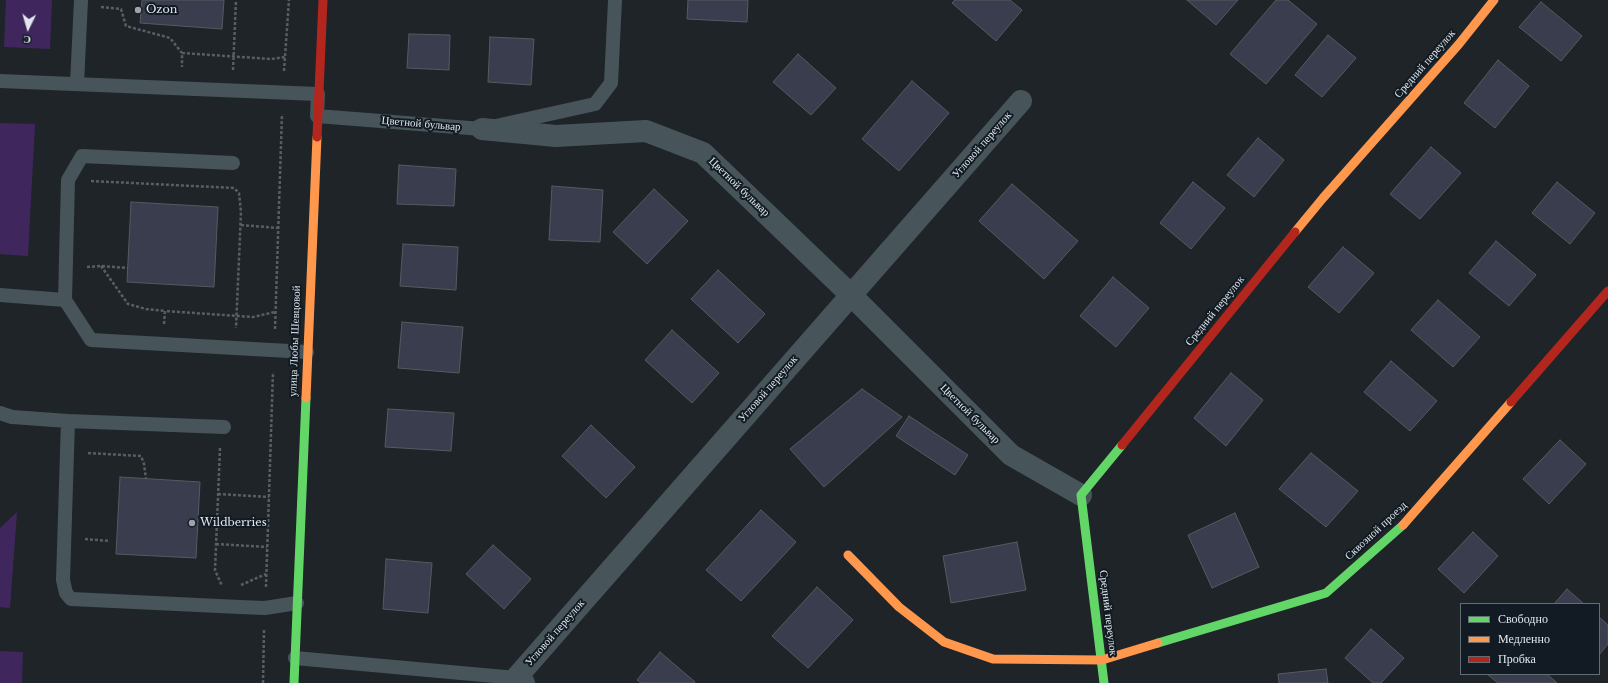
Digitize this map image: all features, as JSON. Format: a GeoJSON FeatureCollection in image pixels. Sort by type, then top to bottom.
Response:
{"type":"FeatureCollection","features":[{"type":"Feature","properties":{"kind":"street"},"geometry":{"type":"LineString","coordinates":[[318,94],[323,0]]}},
{"type":"Feature","properties":{"kind":"street","name":"Средний переулок"},"geometry":{"type":"LineString","coordinates":[[1104,683],[1081,495],[1323,198],[1459,44],[1494,0]]}},
{"type":"Feature","properties":{"kind":"street","name":"Угловой переулок"},"geometry":{"type":"LineString","coordinates":[[520,680],[851,295],[1021,101]]}},
{"type":"Feature","properties":{"kind":"street","name":"улица Любы Шевцовой"},"geometry":{"type":"LineString","coordinates":[[294,683],[317,116]]}},
{"type":"Feature","properties":{"kind":"street","name":"Цветной бульвар"},"geometry":{"type":"LineString","coordinates":[[482,129],[556,136],[646,131],[703,153],[851,295],[1011,454],[1081,495]]}},
{"type":"Feature","properties":{"kind":"street","name":"Сквозной проезд"},"geometry":{"type":"LineString","coordinates":[[1102,660],[1326,593],[1407,521],[1608,290]]}},
{"type":"Feature","properties":{"kind":"street"},"geometry":{"type":"LineString","coordinates":[[848,555],[899,607],[944,642],[993,659],[1102,660]]}},
{"type":"Feature","properties":{"kind":"lane"},"geometry":{"type":"LineString","coordinates":[[77,84],[81,0]]}},
{"type":"Feature","properties":{"kind":"lane"},"geometry":{"type":"LineString","coordinates":[[482,129],[595,104],[611,83],[615,0]]}},
{"type":"Feature","properties":{"kind":"lane"},"geometry":{"type":"LineString","coordinates":[[0,81],[318,94],[317,116]]}},
{"type":"Feature","properties":{"kind":"lane","name":"Цветной бульвар"},"geometry":{"type":"LineString","coordinates":[[317,116],[482,129]]}},
{"type":"Feature","properties":{"kind":"lane"},"geometry":{"type":"LineString","coordinates":[[233,163],[82,156],[68,180],[66,300],[91,340],[307,352]]}},
{"type":"Feature","properties":{"kind":"lane"},"geometry":{"type":"LineString","coordinates":[[0,295],[66,300]]}},
{"type":"Feature","properties":{"kind":"lane"},"geometry":{"type":"LineString","coordinates":[[0,413],[12,418],[222,427]]}},
{"type":"Feature","properties":{"kind":"lane"},"geometry":{"type":"LineString","coordinates":[[68,421],[62,580],[66,593],[71,599],[265,608],[297,603]]}},
{"type":"Feature","properties":{"kind":"lane"},"geometry":{"type":"LineString","coordinates":[[295,658],[520,680]]}},
{"type":"Feature","properties":{"kind":"path"},"geometry":{"type":"LineString","coordinates":[[233,90],[236,0]]}},
{"type":"Feature","properties":{"kind":"path"},"geometry":{"type":"LineString","coordinates":[[263,683],[283,92],[289,0]]}},
{"type":"Feature","properties":{"kind":"path"},"geometry":{"type":"LineString","coordinates":[[121,9],[126,26],[170,38],[182,52],[270,59],[285,57]]}},
{"type":"Feature","properties":{"kind":"path"},"geometry":{"type":"LineString","coordinates":[[68,180],[234,188],[239,193],[241,198],[241,225],[235,348]]}},
{"type":"Feature","properties":{"kind":"path"},"geometry":{"type":"LineString","coordinates":[[241,225],[278,228]]}},
{"type":"Feature","properties":{"kind":"path"},"geometry":{"type":"LineString","coordinates":[[101,266],[128,304],[146,309],[253,317],[275,312]]}},
{"type":"Feature","properties":{"kind":"path"},"geometry":{"type":"LineString","coordinates":[[67,269],[101,266],[128,268]]}},
{"type":"Feature","properties":{"kind":"path"},"geometry":{"type":"LineString","coordinates":[[163,344],[165,311]]}},
{"type":"Feature","properties":{"kind":"path"},"geometry":{"type":"LineString","coordinates":[[222,427],[215,570],[225,591]]}},
{"type":"Feature","properties":{"kind":"path"},"geometry":{"type":"LineString","coordinates":[[67,453],[141,456],[144,464],[146,479]]}},
{"type":"Feature","properties":{"kind":"path"},"geometry":{"type":"LineString","coordinates":[[218,494],[269,497]]}},
{"type":"Feature","properties":{"kind":"path"},"geometry":{"type":"LineString","coordinates":[[216,544],[267,547]]}},
{"type":"Feature","properties":{"kind":"shaded area"},"geometry":{"type":"Polygon","coordinates":[[[6,0],[52,0],[50,49],[4,47],[6,0]]]}},
{"type":"Feature","properties":{"kind":"shaded area"},"geometry":{"type":"Polygon","coordinates":[[[0,123],[35,124],[28,256],[0,254],[0,123]]]}},
{"type":"Feature","properties":{"kind":"shaded area"},"geometry":{"type":"Polygon","coordinates":[[[17,512],[10,608],[0,607],[0,528],[17,512]]]}},
{"type":"Feature","properties":{"kind":"shaded area"},"geometry":{"type":"Polygon","coordinates":[[[0,651],[23,652],[22,683],[0,683],[0,651]]]}},
{"type":"Feature","properties":{"kind":"building"},"geometry":{"type":"Polygon","coordinates":[[[142,0],[224,0],[222,29],[140,23],[142,0]]]}},
{"type":"Feature","properties":{"kind":"building"},"geometry":{"type":"Polygon","coordinates":[[[688,0],[748,0],[747,22],[687,19],[688,0]]]}},
{"type":"Feature","properties":{"kind":"building"},"geometry":{"type":"Polygon","coordinates":[[[955,0],[1010,0],[1022,10],[996,41],[952,3],[955,0]]]}},
{"type":"Feature","properties":{"kind":"building"},"geometry":{"type":"Polygon","coordinates":[[[1187,0],[1238,0],[1216,25],[1187,0]]]}},
{"type":"Feature","properties":{"kind":"building"},"geometry":{"type":"Polygon","coordinates":[[[1276,0],[1288,0],[1317,24],[1266,84],[1230,54],[1276,0]]]}},
{"type":"Feature","properties":{"kind":"building"},"geometry":{"type":"Polygon","coordinates":[[[1541,2],[1582,36],[1561,61],[1519,27],[1541,2]]]}},
{"type":"Feature","properties":{"kind":"building"},"geometry":{"type":"Polygon","coordinates":[[[409,34],[450,35],[449,70],[407,68],[409,34]]]}},
{"type":"Feature","properties":{"kind":"building"},"geometry":{"type":"Polygon","coordinates":[[[1328,35],[1356,58],[1322,97],[1295,75],[1328,35]]]}},
{"type":"Feature","properties":{"kind":"building"},"geometry":{"type":"Polygon","coordinates":[[[490,37],[534,39],[531,85],[488,82],[490,37]]]}},
{"type":"Feature","properties":{"kind":"building"},"geometry":{"type":"Polygon","coordinates":[[[798,54],[836,88],[811,115],[773,82],[798,54]]]}},
{"type":"Feature","properties":{"kind":"building"},"geometry":{"type":"Polygon","coordinates":[[[1498,60],[1529,86],[1495,128],[1464,103],[1498,60]]]}},
{"type":"Feature","properties":{"kind":"building"},"geometry":{"type":"Polygon","coordinates":[[[912,81],[949,113],[899,171],[862,139],[912,81]]]}},
{"type":"Feature","properties":{"kind":"building"},"geometry":{"type":"Polygon","coordinates":[[[1258,138],[1284,160],[1254,197],[1227,175],[1258,138]]]}},
{"type":"Feature","properties":{"kind":"building"},"geometry":{"type":"Polygon","coordinates":[[[1431,147],[1461,173],[1420,219],[1390,194],[1431,147]]]}},
{"type":"Feature","properties":{"kind":"building"},"geometry":{"type":"Polygon","coordinates":[[[399,165],[456,169],[454,206],[397,204],[399,165]]]}},
{"type":"Feature","properties":{"kind":"building"},"geometry":{"type":"Polygon","coordinates":[[[1193,182],[1225,208],[1191,249],[1160,223],[1193,182]]]}},
{"type":"Feature","properties":{"kind":"building"},"geometry":{"type":"Polygon","coordinates":[[[1557,182],[1595,213],[1570,244],[1532,213],[1557,182]]]}},
{"type":"Feature","properties":{"kind":"building"},"geometry":{"type":"Polygon","coordinates":[[[1012,184],[1078,241],[1044,279],[979,221],[1012,184]]]}},
{"type":"Feature","properties":{"kind":"building"},"geometry":{"type":"Polygon","coordinates":[[[552,186],[603,190],[600,242],[549,240],[552,186]]]}},
{"type":"Feature","properties":{"kind":"building"},"geometry":{"type":"Polygon","coordinates":[[[654,189],[688,221],[647,264],[613,232],[654,189]]]}},
{"type":"Feature","properties":{"kind":"building"},"geometry":{"type":"Polygon","coordinates":[[[131,202],[218,207],[214,287],[127,282],[131,202]]]}},
{"type":"Feature","properties":{"kind":"building"},"geometry":{"type":"Polygon","coordinates":[[[1496,241],[1536,275],[1509,306],[1469,273],[1496,241]]]}},
{"type":"Feature","properties":{"kind":"building"},"geometry":{"type":"Polygon","coordinates":[[[403,244],[458,247],[456,290],[400,286],[403,244]]]}},
{"type":"Feature","properties":{"kind":"building"},"geometry":{"type":"Polygon","coordinates":[[[1343,247],[1374,273],[1339,313],[1308,287],[1343,247]]]}},
{"type":"Feature","properties":{"kind":"building"},"geometry":{"type":"Polygon","coordinates":[[[718,270],[765,314],[738,343],[691,299],[718,270]]]}},
{"type":"Feature","properties":{"kind":"building"},"geometry":{"type":"Polygon","coordinates":[[[1113,277],[1149,308],[1116,347],[1080,316],[1113,277]]]}},
{"type":"Feature","properties":{"kind":"building"},"geometry":{"type":"Polygon","coordinates":[[[1438,300],[1480,337],[1453,367],[1411,330],[1438,300]]]}},
{"type":"Feature","properties":{"kind":"building"},"geometry":{"type":"Polygon","coordinates":[[[402,322],[463,327],[459,373],[398,368],[402,322]]]}},
{"type":"Feature","properties":{"kind":"building"},"geometry":{"type":"Polygon","coordinates":[[[672,330],[719,373],[692,403],[645,360],[672,330]]]}},
{"type":"Feature","properties":{"kind":"building"},"geometry":{"type":"Polygon","coordinates":[[[1391,361],[1437,401],[1410,431],[1364,392],[1391,361]]]}},
{"type":"Feature","properties":{"kind":"building"},"geometry":{"type":"Polygon","coordinates":[[[1231,373],[1263,400],[1226,446],[1194,418],[1231,373]]]}},
{"type":"Feature","properties":{"kind":"building"},"geometry":{"type":"Polygon","coordinates":[[[862,389],[902,417],[824,487],[790,449],[862,389]]]}},
{"type":"Feature","properties":{"kind":"building"},"geometry":{"type":"Polygon","coordinates":[[[388,409],[454,413],[451,451],[385,447],[388,409]]]}},
{"type":"Feature","properties":{"kind":"building"},"geometry":{"type":"Polygon","coordinates":[[[909,416],[968,455],[955,475],[896,436],[909,416]]]}},
{"type":"Feature","properties":{"kind":"building"},"geometry":{"type":"Polygon","coordinates":[[[591,425],[635,467],[606,498],[562,456],[591,425]]]}},
{"type":"Feature","properties":{"kind":"building"},"geometry":{"type":"Polygon","coordinates":[[[1560,440],[1586,464],[1549,504],[1523,479],[1560,440]]]}},
{"type":"Feature","properties":{"kind":"building"},"geometry":{"type":"Polygon","coordinates":[[[1311,453],[1358,491],[1326,527],[1279,489],[1311,453]]]}},
{"type":"Feature","properties":{"kind":"building"},"geometry":{"type":"Polygon","coordinates":[[[120,477],[200,482],[196,558],[116,554],[120,477]]]}},
{"type":"Feature","properties":{"kind":"building"},"geometry":{"type":"Polygon","coordinates":[[[761,510],[796,542],[741,601],[706,570],[761,510]]]}},
{"type":"Feature","properties":{"kind":"building"},"geometry":{"type":"Polygon","coordinates":[[[1235,513],[1259,567],[1212,588],[1188,535],[1235,513]]]}},
{"type":"Feature","properties":{"kind":"building"},"geometry":{"type":"Polygon","coordinates":[[[1473,532],[1498,556],[1464,593],[1438,569],[1473,532]]]}},
{"type":"Feature","properties":{"kind":"building"},"geometry":{"type":"Polygon","coordinates":[[[1017,542],[1026,590],[951,603],[943,556],[1017,542]]]}},
{"type":"Feature","properties":{"kind":"building"},"geometry":{"type":"Polygon","coordinates":[[[493,545],[531,579],[504,609],[466,574],[493,545]]]}},
{"type":"Feature","properties":{"kind":"building"},"geometry":{"type":"Polygon","coordinates":[[[386,559],[432,563],[428,613],[383,609],[386,559]]]}},
{"type":"Feature","properties":{"kind":"building"},"geometry":{"type":"Polygon","coordinates":[[[817,587],[853,620],[808,668],[772,636],[817,587]]]}},
{"type":"Feature","properties":{"kind":"building"},"geometry":{"type":"Polygon","coordinates":[[[1567,589],[1583,603],[1555,603],[1567,589]]]}},
{"type":"Feature","properties":{"kind":"building"},"geometry":{"type":"Polygon","coordinates":[[[1600,618],[1608,625],[1608,644],[1600,654],[1600,618]]]}},
{"type":"Feature","properties":{"kind":"building"},"geometry":{"type":"Polygon","coordinates":[[[1371,629],[1404,658],[1381,683],[1373,683],[1345,658],[1371,629]]]}},
{"type":"Feature","properties":{"kind":"building"},"geometry":{"type":"Polygon","coordinates":[[[660,652],[695,682],[641,683],[637,680],[660,652]]]}},
{"type":"Feature","properties":{"kind":"building"},"geometry":{"type":"Polygon","coordinates":[[[1326,669],[1328,683],[1279,683],[1278,674],[1326,669]]]}},
{"type":"Feature","properties":{"kind":"building"},"geometry":{"type":"Polygon","coordinates":[[[1488,675],[1548,675],[1557,683],[1498,683],[1488,675]]]}},
{"type":"Feature","properties":{"kind":"traffic: fast"},"geometry":{"type":"LineString","coordinates":[[294,683],[306,398]]}},
{"type":"Feature","properties":{"kind":"traffic: fast"},"geometry":{"type":"LineString","coordinates":[[1104,683],[1081,495],[1122,445]]}},
{"type":"Feature","properties":{"kind":"traffic: fast"},"geometry":{"type":"LineString","coordinates":[[1158,643],[1326,593],[1403,525]]}},
{"type":"Feature","properties":{"kind":"traffic: slow"},"geometry":{"type":"LineString","coordinates":[[1295,232],[1323,198],[1459,44],[1494,0]]}},
{"type":"Feature","properties":{"kind":"traffic: slow"},"geometry":{"type":"LineString","coordinates":[[306,398],[317,137]]}},
{"type":"Feature","properties":{"kind":"traffic: slow"},"geometry":{"type":"LineString","coordinates":[[1403,525],[1511,402]]}},
{"type":"Feature","properties":{"kind":"traffic: slow"},"geometry":{"type":"LineString","coordinates":[[848,555],[899,607],[944,642],[993,659],[1102,660],[1158,643]]}},
{"type":"Feature","properties":{"kind":"traffic: jam"},"geometry":{"type":"LineString","coordinates":[[317,137],[323,0]]}},
{"type":"Feature","properties":{"kind":"traffic: jam"},"geometry":{"type":"LineString","coordinates":[[1122,445],[1295,232]]}},
{"type":"Feature","properties":{"kind":"traffic: jam"},"geometry":{"type":"LineString","coordinates":[[1511,402],[1608,291]]}},
{"type":"Feature","properties":{"kind":"place","name":"Ozon"},"geometry":{"type":"Point","coordinates":[138,10]}},
{"type":"Feature","properties":{"kind":"place","name":"Wildberries"},"geometry":{"type":"Point","coordinates":[192,523]}}]}
